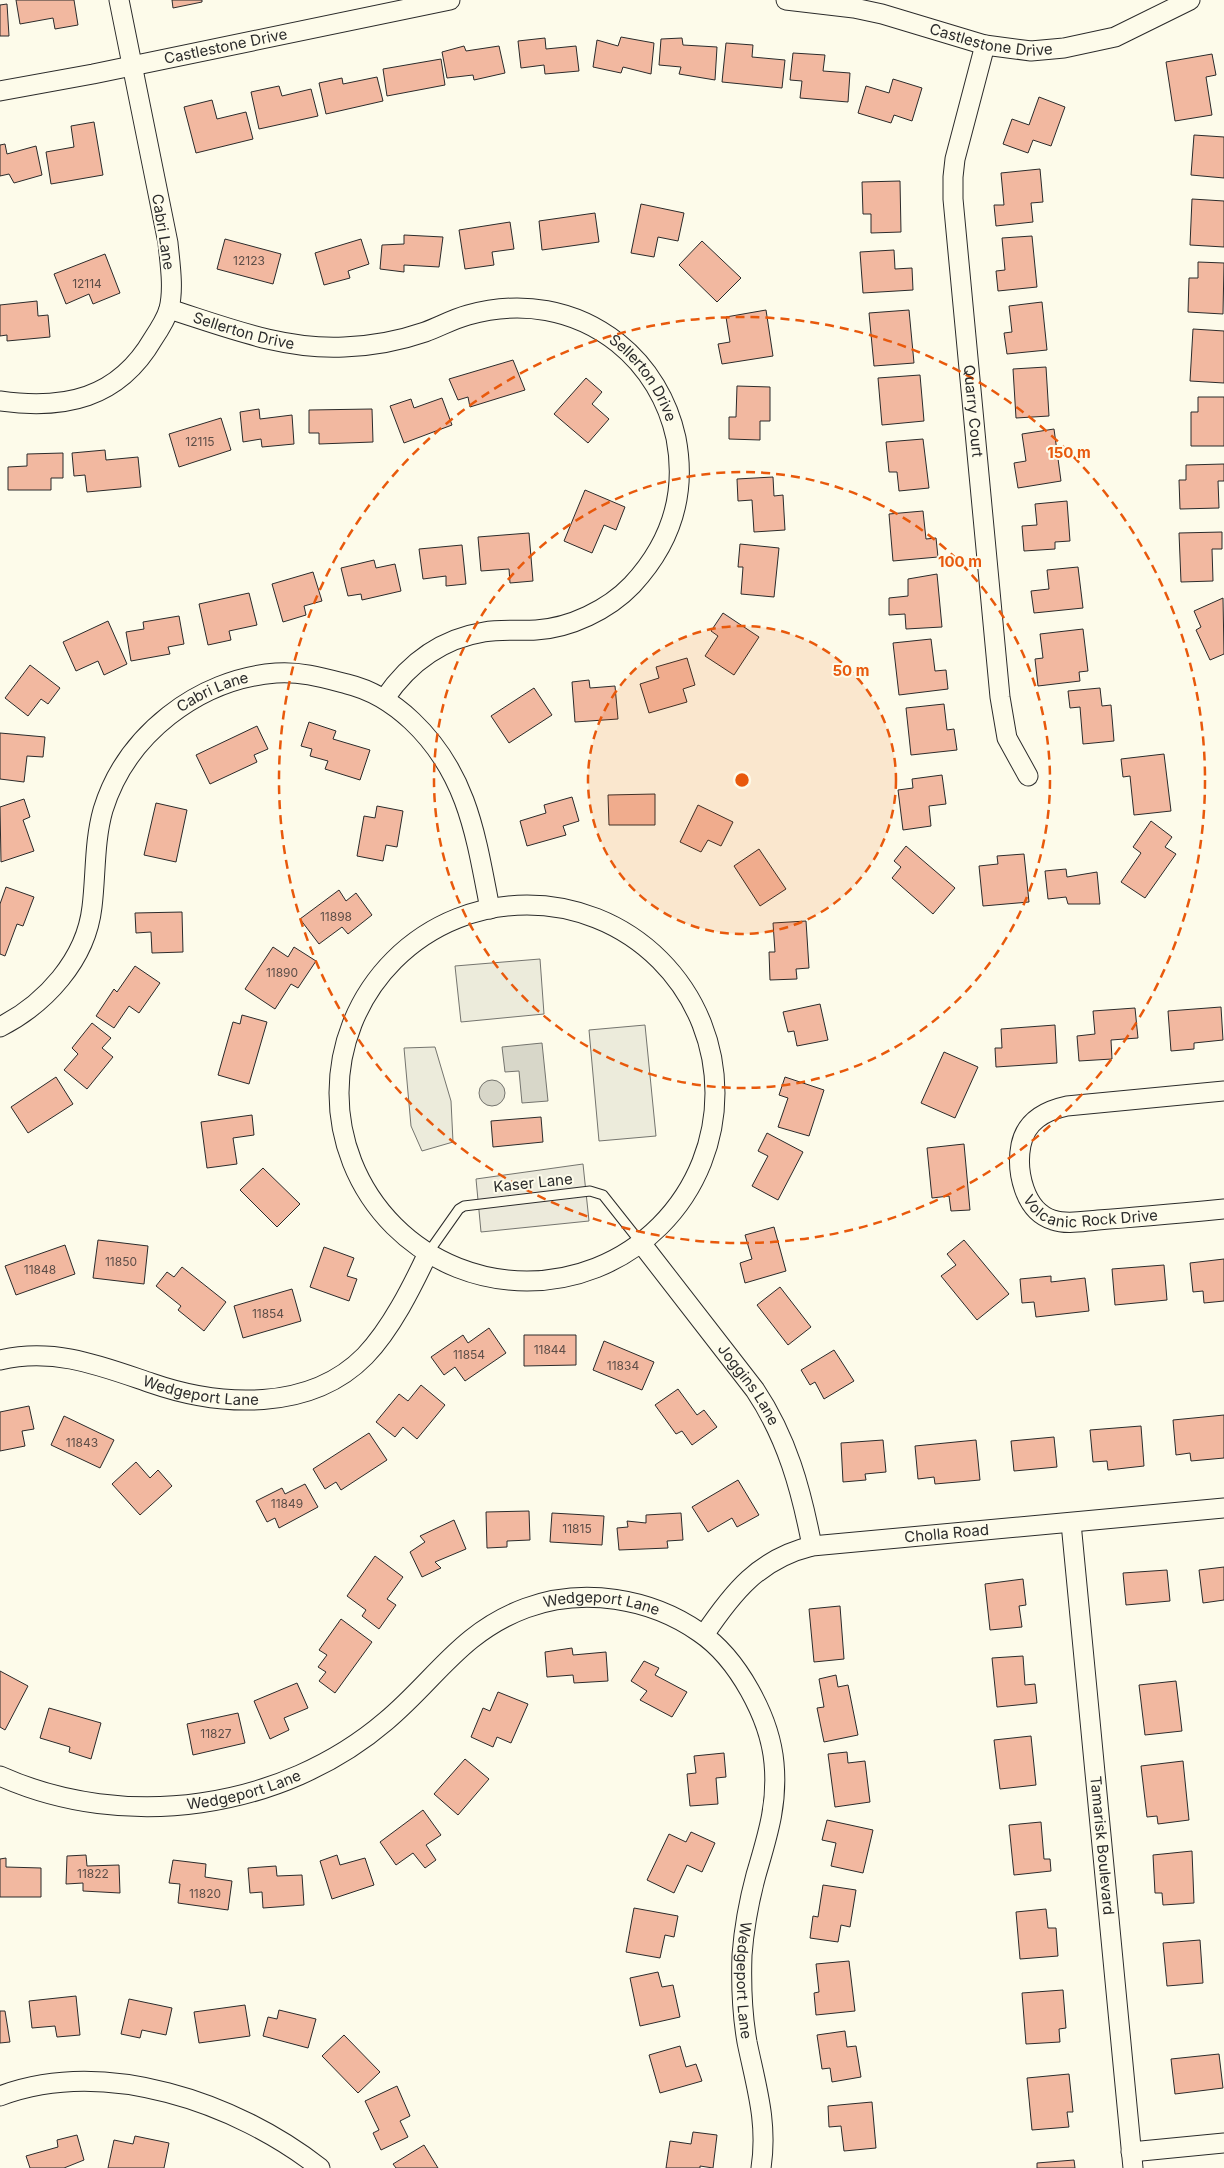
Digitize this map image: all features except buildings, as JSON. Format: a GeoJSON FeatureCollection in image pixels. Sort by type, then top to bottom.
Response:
{"type":"FeatureCollection","features":[{"type":"Feature","properties":{"kind":"street","name":"Cabri Lane"},"geometry":{"type":"LineString","coordinates":[[0,401],[33,405],[48,404],[75,399],[101,390],[116,381],[140,359],[160,329],[169,309],[171,276],[168,243],[119,0]]}},
{"type":"Feature","properties":{"kind":"street","name":"Castlestone Drive"},"geometry":{"type":"LineString","coordinates":[[0,91],[132,66],[450,0]]}},
{"type":"Feature","properties":{"kind":"street","name":"Castlestone Drive"},"geometry":{"type":"LineString","coordinates":[[786,0],[854,8],[882,14],[984,45],[1031,51],[1092,43],[1128,32],[1190,0]]}},
{"type":"Feature","properties":{"kind":"street","name":"Quarry Court"},"geometry":{"type":"LineString","coordinates":[[984,45],[955,159],[953,199],[1000,697],[1007,738],[1028,776]]}},
{"type":"Feature","properties":{"kind":"street","name":"Sellerton Drive"},"geometry":{"type":"LineString","coordinates":[[169,309],[275,341],[342,347],[397,340],[480,312],[515,306],[540,308],[576,318],[608,336],[630,353],[641,365],[658,391],[666,406],[675,435],[680,469],[678,498],[673,516],[657,552],[630,587],[600,609],[568,624],[536,630],[483,632],[446,643],[426,654],[406,671],[385,698]]}},
{"type":"Feature","properties":{"kind":"street","name":"Cabri Lane"},"geometry":{"type":"LineString","coordinates":[[0,1027],[28,1010],[43,998],[65,972],[83,940],[92,910],[96,842],[109,794],[136,748],[173,712],[190,700],[217,687],[250,677],[276,673],[295,673],[353,685],[385,698],[424,732],[453,772],[463,793],[474,830],[490,909]]}},
{"type":"Feature","properties":{"kind":"street"},"geometry":{"type":"LineString","coordinates":[[508,906],[543,906],[575,912],[605,922],[634,938],[659,958],[680,983],[697,1010],[708,1040],[715,1072],[716,1104],[711,1136],[701,1167],[686,1196],[666,1221],[642,1243],[615,1260],[596,1268],[557,1279],[537,1281],[496,1279],[456,1268],[428,1253],[403,1235],[377,1207],[357,1174],[340,1119],[339,1081],[341,1062],[352,1025],[380,976],[393,961],[423,937],[439,928],[490,909],[508,906]]}},
{"type":"Feature","properties":{"kind":"street","name":"Volcanic Rock Drive"},"geometry":{"type":"LineString","coordinates":[[1224,1091],[1051,1109],[1039,1115],[1024,1134],[1020,1155],[1022,1181],[1026,1194],[1042,1215],[1054,1221],[1098,1220],[1224,1209]]}},
{"type":"Feature","properties":{"kind":"street","name":"Joggins Lane"},"geometry":{"type":"LineString","coordinates":[[642,1243],[755,1390],[771,1415],[793,1464],[812,1546]]}},
{"type":"Feature","properties":{"kind":"street","name":"Wedgeport Lane"},"geometry":{"type":"LineString","coordinates":[[0,1360],[35,1355],[61,1357],[102,1365],[151,1383],[210,1398],[255,1400],[302,1393],[323,1385],[348,1371],[374,1346],[415,1279],[428,1253]]}},
{"type":"Feature","properties":{"kind":"street","name":"Cholla Road"},"geometry":{"type":"LineString","coordinates":[[704,1635],[732,1596],[745,1582],[778,1559],[795,1550],[812,1546],[1224,1508]]}},
{"type":"Feature","properties":{"kind":"street","name":"Tamarisk Boulevard"},"geometry":{"type":"LineString","coordinates":[[1071,1523],[1132,2160]]}},
{"type":"Feature","properties":{"kind":"street","name":"Wedgeport Lane"},"geometry":{"type":"LineString","coordinates":[[0,1776],[48,1794],[88,1802],[151,1807],[213,1801],[281,1782],[337,1757],[384,1723],[421,1689],[438,1668],[465,1643],[503,1618],[526,1608],[566,1598],[606,1598],[644,1606],[685,1624],[704,1635],[729,1661],[749,1690],[763,1720],[774,1759],[774,1798],[771,1823],[750,1899],[742,1957],[742,2002],[745,2027],[763,2118],[764,2149],[761,2168]]}},
{"type":"Feature","properties":{"kind":"street"},"geometry":{"type":"LineString","coordinates":[[0,2096],[36,2086],[79,2082],[102,2082],[159,2091],[207,2105],[251,2124],[276,2137],[320,2168]]}},
{"type":"Feature","properties":{"kind":"street"},"geometry":{"type":"LineString","coordinates":[[1132,2160],[1224,2143]]}},
{"type":"Feature","properties":{"kind":"lane","name":"Kaser Lane"},"geometry":{"type":"LineString","coordinates":[[428,1253],[459,1209],[464,1206],[590,1191],[603,1195],[642,1243]]}},
{"type":"Feature","properties":{"kind":"shaded area"},"geometry":{"type":"Polygon","coordinates":[[[540,959],[544,1014],[461,1022],[455,966],[540,959]]]}},
{"type":"Feature","properties":{"kind":"shaded area"},"geometry":{"type":"Polygon","coordinates":[[[645,1025],[656,1136],[599,1141],[589,1030],[645,1025]]]}},
{"type":"Feature","properties":{"kind":"shaded area"},"geometry":{"type":"Polygon","coordinates":[[[542,1043],[548,1101],[522,1103],[519,1071],[505,1072],[502,1047],[542,1043]]]}},
{"type":"Feature","properties":{"kind":"shaded area"},"geometry":{"type":"Polygon","coordinates":[[[435,1047],[451,1101],[453,1142],[422,1151],[411,1126],[404,1048],[435,1047]]]}},
{"type":"Feature","properties":{"kind":"shaded area"},"geometry":{"type":"Polygon","coordinates":[[[492,1080],[501,1084],[505,1093],[501,1102],[492,1106],[483,1102],[479,1093],[483,1084],[492,1080]]]}},
{"type":"Feature","properties":{"kind":"shaded area"},"geometry":{"type":"Polygon","coordinates":[[[583,1164],[589,1221],[481,1232],[476,1179],[583,1164]]]}}]}
